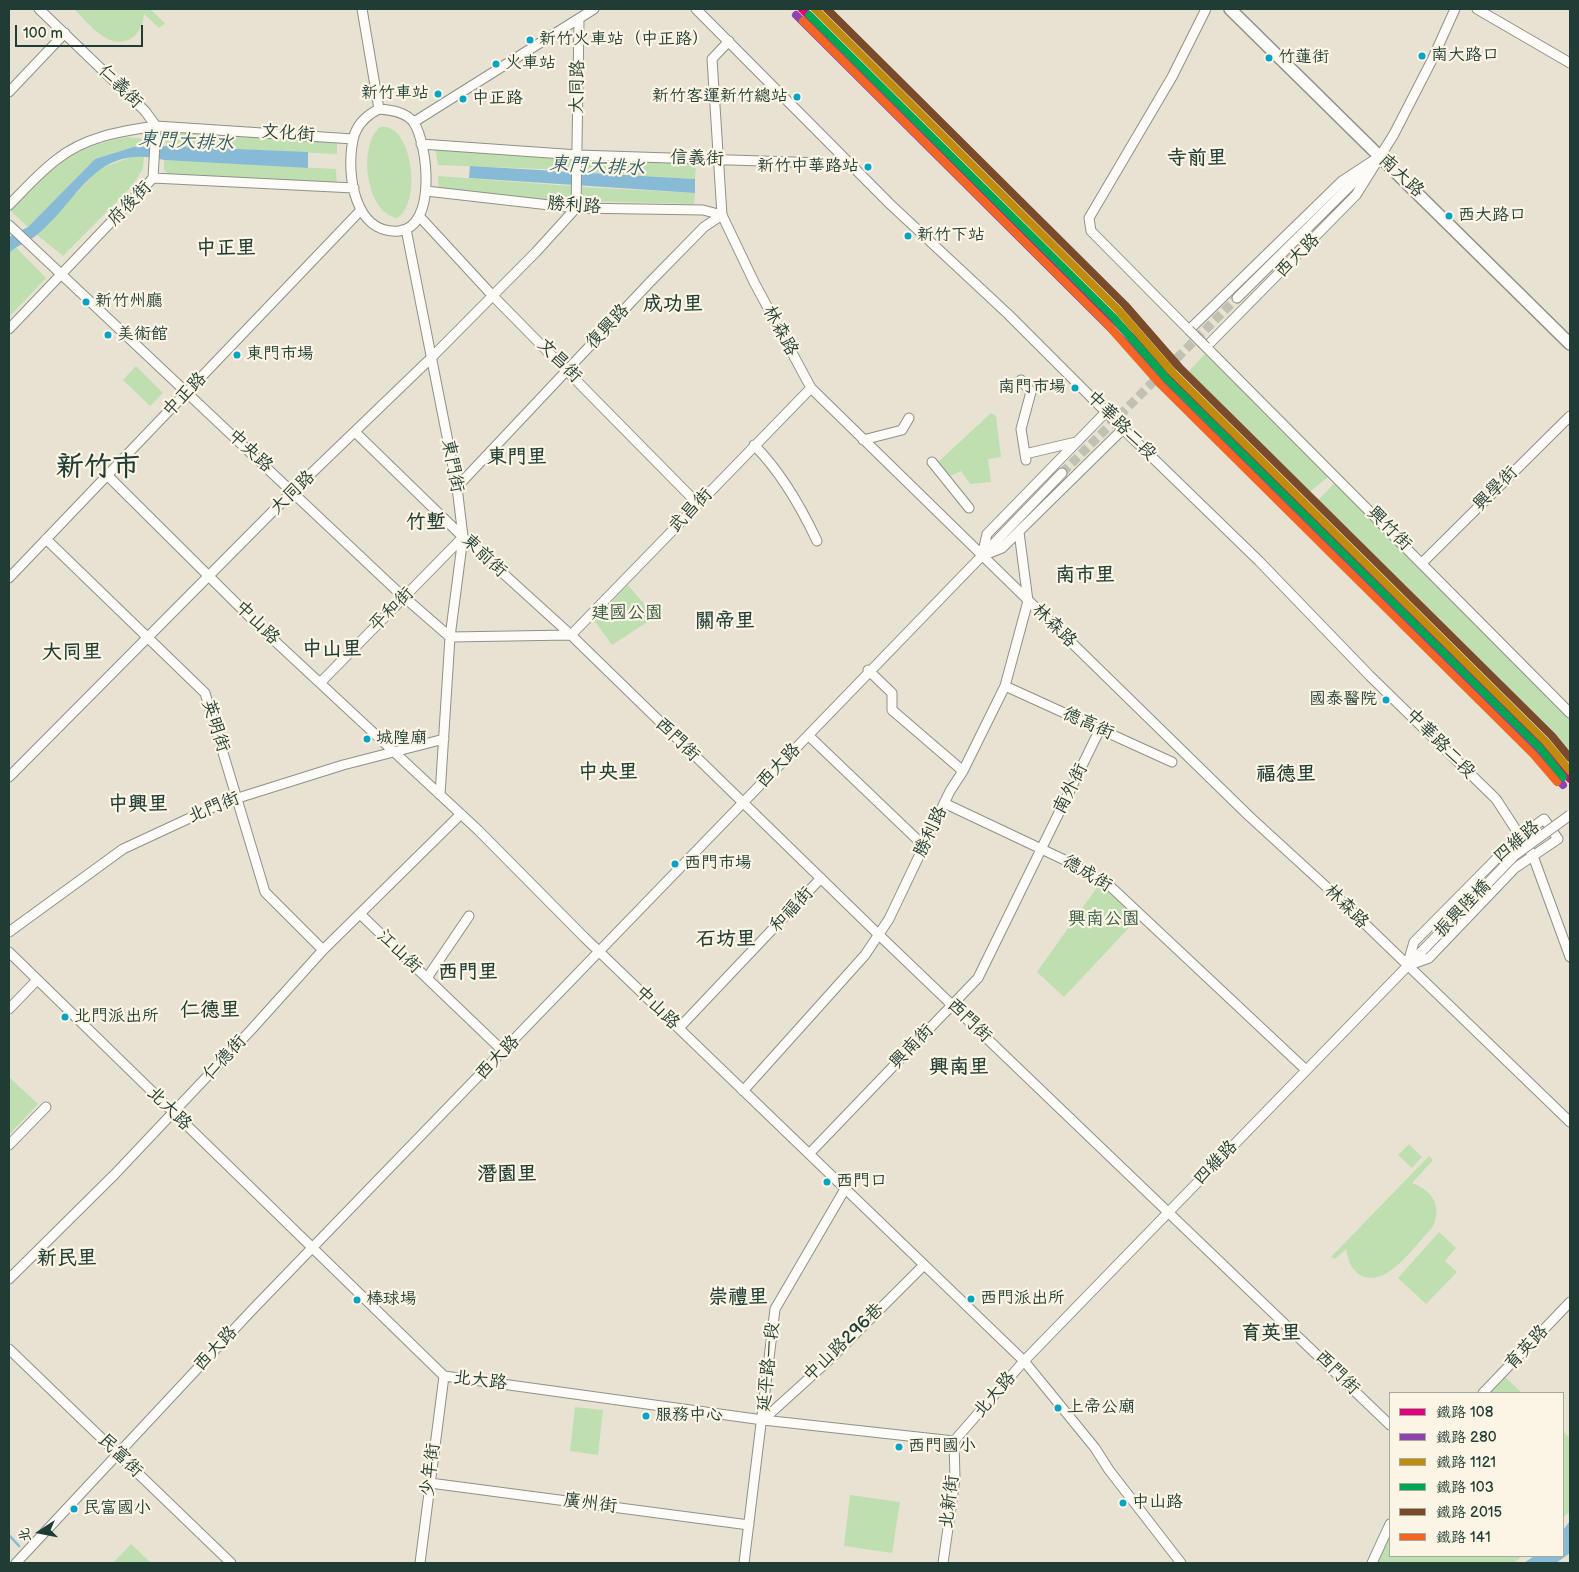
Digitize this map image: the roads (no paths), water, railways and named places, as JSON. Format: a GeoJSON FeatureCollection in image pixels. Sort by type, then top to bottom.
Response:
{"type":"FeatureCollection","features":[{"type":"Feature","properties":{"kind":"main road","name":"南大路"},"geometry":{"type":"LineString","coordinates":[[1230,9],[1413,186],[1570,344]]}},
{"type":"Feature","properties":{"kind":"street","name":"仁義街"},"geometry":{"type":"LineString","coordinates":[[39,9],[146,111],[156,126]]}},
{"type":"Feature","properties":{"kind":"street"},"geometry":{"type":"LineString","coordinates":[[362,9],[379,109]]}},
{"type":"Feature","properties":{"kind":"street"},"geometry":{"type":"LineString","coordinates":[[414,122],[594,9]]}},
{"type":"Feature","properties":{"kind":"street","name":"中華路二段"},"geometry":{"type":"LineString","coordinates":[[696,9],[853,164],[891,205],[1014,321],[1122,429],[1259,561],[1370,676],[1496,799],[1533,856],[1570,957]]}},
{"type":"Feature","properties":{"kind":"street"},"geometry":{"type":"LineString","coordinates":[[1189,330],[1091,230],[1089,218],[1172,77],[1206,9]]}},
{"type":"Feature","properties":{"kind":"street","name":"西大路"},"geometry":{"type":"LineString","coordinates":[[1206,347],[1356,195],[1394,134],[1432,60],[1454,9]]}},
{"type":"Feature","properties":{"kind":"street"},"geometry":{"type":"LineString","coordinates":[[1477,9],[1570,63]]}},
{"type":"Feature","properties":{"kind":"street","name":"大同路"},"geometry":{"type":"LineString","coordinates":[[9,777],[294,491],[356,433],[430,359],[576,208],[584,14]]}},
{"type":"Feature","properties":{"kind":"street"},"geometry":{"type":"LineString","coordinates":[[9,92],[65,33]]}},
{"type":"Feature","properties":{"kind":"street","name":"林森路"},"geometry":{"type":"LineString","coordinates":[[729,41],[712,59],[722,214],[754,282],[811,388],[1249,816],[1326,886],[1570,1122]]}},
{"type":"Feature","properties":{"kind":"street"},"geometry":{"type":"LineString","coordinates":[[379,109],[400,113],[414,122],[421,144],[426,191],[420,218],[406,229],[385,230],[376,227],[360,211],[354,188],[351,159],[353,139],[363,120],[379,109]]}},
{"type":"Feature","properties":{"kind":"street"},"geometry":{"type":"LineString","coordinates":[[153,178],[156,126]]}},
{"type":"Feature","properties":{"kind":"street","name":"文化街"},"geometry":{"type":"LineString","coordinates":[[9,205],[55,160],[76,146],[108,134],[156,126],[353,139]]}},
{"type":"Feature","properties":{"kind":"street","name":"信義街"},"geometry":{"type":"LineString","coordinates":[[421,144],[578,155],[853,164]]}},
{"type":"Feature","properties":{"kind":"street","name":"西大路"},"geometry":{"type":"LineString","coordinates":[[1189,330],[1342,181],[1380,156]]}},
{"type":"Feature","properties":{"kind":"street","name":"西大路"},"geometry":{"type":"LineString","coordinates":[[1237,298],[1380,156]]}},
{"type":"Feature","properties":{"kind":"street","name":"府後街"},"geometry":{"type":"LineString","coordinates":[[9,329],[153,178],[354,188]]}},
{"type":"Feature","properties":{"kind":"street","name":"勝利路"},"geometry":{"type":"LineString","coordinates":[[426,191],[576,208],[703,210],[722,214]]}},
{"type":"Feature","properties":{"kind":"street","name":"中正路"},"geometry":{"type":"LineString","coordinates":[[9,578],[360,211]]}},
{"type":"Feature","properties":{"kind":"street","name":"復興路"},"geometry":{"type":"LineString","coordinates":[[457,487],[704,227],[722,214]]}},
{"type":"Feature","properties":{"kind":"street","name":"文昌街"},"geometry":{"type":"LineString","coordinates":[[420,218],[492,295],[698,504]]}},
{"type":"Feature","properties":{"kind":"street","name":"中央路"},"geometry":{"type":"LineString","coordinates":[[10,226],[186,393],[294,491],[404,598],[450,637]]}},
{"type":"Feature","properties":{"kind":"street","name":"東門街"},"geometry":{"type":"LineString","coordinates":[[406,229],[430,359],[457,487],[463,537],[450,637],[440,795]]}},
{"type":"Feature","properties":{"kind":"street","name":"興竹街"},"geometry":{"type":"LineString","coordinates":[[1189,330],[1570,713]]}},
{"type":"Feature","properties":{"kind":"street"},"geometry":{"type":"LineString","coordinates":[[1021,380],[1031,392],[1021,429],[1025,457],[1076,442]]}},
{"type":"Feature","properties":{"kind":"street","name":"武昌街"},"geometry":{"type":"LineString","coordinates":[[571,635],[811,388]]}},
{"type":"Feature","properties":{"kind":"street","name":"西大路"},"geometry":{"type":"LineString","coordinates":[[982,556],[987,534],[1106,412]]}},
{"type":"Feature","properties":{"kind":"street","name":"興學街"},"geometry":{"type":"LineString","coordinates":[[1422,563],[1570,416]]}},
{"type":"Feature","properties":{"kind":"street"},"geometry":{"type":"LineString","coordinates":[[863,440],[902,430],[909,418]]}},
{"type":"Feature","properties":{"kind":"street","name":"西大路"},"geometry":{"type":"LineString","coordinates":[[982,556],[1002,548],[1122,429]]}},
{"type":"Feature","properties":{"kind":"street","name":"東前街"},"geometry":{"type":"LineString","coordinates":[[356,433],[463,537],[571,635]]}},
{"type":"Feature","properties":{"kind":"street"},"geometry":{"type":"LineString","coordinates":[[754,446],[772,463],[817,541]]}},
{"type":"Feature","properties":{"kind":"street"},"geometry":{"type":"LineString","coordinates":[[932,462],[968,508]]}},
{"type":"Feature","properties":{"kind":"street","name":"西大路"},"geometry":{"type":"LineString","coordinates":[[16,1563],[119,1455],[253,1309],[504,1052],[808,736],[868,670],[1062,473]]}},
{"type":"Feature","properties":{"kind":"street","name":"中山路"},"geometry":{"type":"LineString","coordinates":[[107,475],[320,683],[461,814],[600,952],[1024,1361],[1095,1448],[1109,1470],[1181,1563]]}},
{"type":"Feature","properties":{"kind":"street","name":"勝利路"},"geometry":{"type":"LineString","coordinates":[[743,1090],[865,955],[889,919],[944,803],[963,771],[1005,686],[1028,600],[1019,532]]}},
{"type":"Feature","properties":{"kind":"street","name":"平和街"},"geometry":{"type":"LineString","coordinates":[[320,683],[463,537]]}},
{"type":"Feature","properties":{"kind":"street","name":"英明街"},"geometry":{"type":"LineString","coordinates":[[46,539],[205,693],[265,892],[323,950]]}},
{"type":"Feature","properties":{"kind":"street"},"geometry":{"type":"LineString","coordinates":[[450,637],[571,635]]}},
{"type":"Feature","properties":{"kind":"street","name":"西門街"},"geometry":{"type":"LineString","coordinates":[[571,635],[742,803],[1389,1424]]}},
{"type":"Feature","properties":{"kind":"street"},"geometry":{"type":"LineString","coordinates":[[868,670],[892,693],[892,710],[963,771]]}},
{"type":"Feature","properties":{"kind":"street","name":"德高街"},"geometry":{"type":"LineString","coordinates":[[1005,686],[1172,762]]}},
{"type":"Feature","properties":{"kind":"street","name":"南外街"},"geometry":{"type":"LineString","coordinates":[[1041,849],[1100,729]]}},
{"type":"Feature","properties":{"kind":"street"},"geometry":{"type":"LineString","coordinates":[[808,736],[924,846]]}},
{"type":"Feature","properties":{"kind":"street","name":"北門街"},"geometry":{"type":"LineString","coordinates":[[9,932],[123,849],[238,798],[394,751],[444,738]]}},
{"type":"Feature","properties":{"kind":"street","name":"德成街"},"geometry":{"type":"LineString","coordinates":[[944,803],[1078,867],[1111,887],[1306,1070]]}},
{"type":"Feature","properties":{"kind":"street","name":"仁德街"},"geometry":{"type":"LineString","coordinates":[[9,1279],[174,1113],[323,950],[461,814]]}},
{"type":"Feature","properties":{"kind":"street","name":"振興陸橋"},"geometry":{"type":"LineString","coordinates":[[1426,947],[1515,855],[1570,815]]}},
{"type":"Feature","properties":{"kind":"street","name":"四維路"},"geometry":{"type":"LineString","coordinates":[[1544,818],[1558,839],[1515,868],[1428,958],[1407,966],[1414,942],[1520,836],[1544,818]]}},
{"type":"Feature","properties":{"kind":"street","name":"興南街"},"geometry":{"type":"LineString","coordinates":[[809,1154],[978,978],[1041,849]]}},
{"type":"Feature","properties":{"kind":"street","name":"和福街"},"geometry":{"type":"LineString","coordinates":[[679,1028],[821,878]]}},
{"type":"Feature","properties":{"kind":"street","name":"江山街"},"geometry":{"type":"LineString","coordinates":[[360,914],[504,1052]]}},
{"type":"Feature","properties":{"kind":"street"},"geometry":{"type":"LineString","coordinates":[[427,978],[469,916]]}},
{"type":"Feature","properties":{"kind":"street","name":"四維路"},"geometry":{"type":"LineString","coordinates":[[1024,1361],[1426,947]]}},
{"type":"Feature","properties":{"kind":"street","name":"北大路"},"geometry":{"type":"LineString","coordinates":[[9,952],[444,1376],[763,1420],[954,1442],[1024,1361]]}},
{"type":"Feature","properties":{"kind":"street"},"geometry":{"type":"LineString","coordinates":[[9,1009],[37,980]]}},
{"type":"Feature","properties":{"kind":"street"},"geometry":{"type":"LineString","coordinates":[[9,1145],[46,1107]]}},
{"type":"Feature","properties":{"kind":"street","name":"延平路一段"},"geometry":{"type":"LineString","coordinates":[[744,1563],[763,1420],[762,1405],[775,1309],[845,1189]]}},
{"type":"Feature","properties":{"kind":"street","name":"中山路296巷"},"geometry":{"type":"LineString","coordinates":[[763,1420],[827,1362],[924,1265]]}},
{"type":"Feature","properties":{"kind":"street","name":"育英路"},"geometry":{"type":"LineString","coordinates":[[1484,1392],[1570,1302]]}},
{"type":"Feature","properties":{"kind":"street","name":"民富街"},"geometry":{"type":"LineString","coordinates":[[9,1349],[231,1563]]}},
{"type":"Feature","properties":{"kind":"street","name":"少年街"},"geometry":{"type":"LineString","coordinates":[[420,1563],[444,1376]]}},
{"type":"Feature","properties":{"kind":"street","name":"北新街"},"geometry":{"type":"LineString","coordinates":[[942,1563],[955,1479],[954,1442]]}},
{"type":"Feature","properties":{"kind":"street","name":"廣州街"},"geometry":{"type":"LineString","coordinates":[[430,1483],[750,1525]]}},
{"type":"Feature","properties":{"kind":"street"},"geometry":{"type":"LineString","coordinates":[[1372,1563],[1389,1526]]}},
{"type":"Feature","properties":{"kind":"water"},"geometry":{"type":"Polygon","coordinates":[[[166,146],[308,152],[308,168],[141,157],[121,159],[105,166],[91,177],[38,234],[9,253],[9,237],[28,227],[95,159],[133,147],[166,146]]]}},
{"type":"Feature","properties":{"kind":"water"},"geometry":{"type":"Polygon","coordinates":[[[470,166],[695,179],[695,193],[469,178],[470,166]]]}},
{"type":"Feature","properties":{"kind":"water"},"geometry":{"type":"Polygon","coordinates":[[[1570,1521],[1570,1553],[1556,1563],[1524,1563],[1533,1557],[1564,1557],[1564,1529],[1570,1521]]]}},
{"type":"Feature","properties":{"kind":"waterway"},"geometry":{"type":"LineString","coordinates":[[9,1535],[19,1546]]}},
{"type":"Feature","properties":{"kind":"tunnel"},"geometry":{"type":"LineString","coordinates":[[1062,473],[1237,298]]}},
{"type":"Feature","properties":{"kind":"rail line","name":"108"},"geometry":{"type":"LineString","coordinates":[[802,9],[1542,746],[1570,779]]}},
{"type":"Feature","properties":{"kind":"rail line","name":"1121"},"geometry":{"type":"LineString","coordinates":[[815,9],[1119,311],[1173,373],[1546,742],[1570,771]]}},
{"type":"Feature","properties":{"kind":"rail line","name":"2015"},"geometry":{"type":"LineString","coordinates":[[827,9],[1125,305],[1179,367],[1552,736],[1570,758]]}},
{"type":"Feature","properties":{"kind":"rail line","name":"280"},"geometry":{"type":"LineString","coordinates":[[796,15],[1536,752],[1563,785]]}},
{"type":"Feature","properties":{"kind":"rail line","name":"103"},"geometry":{"type":"LineString","coordinates":[[809,15],[1113,317],[1167,379],[1540,748],[1563,777]]}},
{"type":"Feature","properties":{"kind":"rail line","name":"141"},"geometry":{"type":"LineString","coordinates":[[803,21],[1106,323],[1161,385],[1533,754],[1557,782]]}},
{"type":"Feature","properties":{"kind":"place","name":"新竹火車站（中正路）"},"geometry":{"type":"Point","coordinates":[530,40]}},
{"type":"Feature","properties":{"kind":"place","name":"南大路口"},"geometry":{"type":"Point","coordinates":[1422,56]}},
{"type":"Feature","properties":{"kind":"place","name":"竹蓮街"},"geometry":{"type":"Point","coordinates":[1269,58]}},
{"type":"Feature","properties":{"kind":"place","name":"火車站"},"geometry":{"type":"Point","coordinates":[496,64]}},
{"type":"Feature","properties":{"kind":"place","name":"新竹車站"},"geometry":{"type":"Point","coordinates":[438,94]}},
{"type":"Feature","properties":{"kind":"place","name":"新竹客運新竹總站"},"geometry":{"type":"Point","coordinates":[797,97]}},
{"type":"Feature","properties":{"kind":"place","name":"中正路"},"geometry":{"type":"Point","coordinates":[463,99]}},
{"type":"Feature","properties":{"kind":"place","name":"新竹中華路站"},"geometry":{"type":"Point","coordinates":[868,167]}},
{"type":"Feature","properties":{"kind":"place","name":"西大路口"},"geometry":{"type":"Point","coordinates":[1449,216]}},
{"type":"Feature","properties":{"kind":"place","name":"新竹下站"},"geometry":{"type":"Point","coordinates":[908,236]}},
{"type":"Feature","properties":{"kind":"place","name":"新竹州廳"},"geometry":{"type":"Point","coordinates":[86,302]}},
{"type":"Feature","properties":{"kind":"place","name":"美術館"},"geometry":{"type":"Point","coordinates":[108,335]}},
{"type":"Feature","properties":{"kind":"place","name":"東門市場"},"geometry":{"type":"Point","coordinates":[237,355]}},
{"type":"Feature","properties":{"kind":"place","name":"南門市場"},"geometry":{"type":"Point","coordinates":[1075,388]}},
{"type":"Feature","properties":{"kind":"place","name":"國泰醫院"},"geometry":{"type":"Point","coordinates":[1386,700]}},
{"type":"Feature","properties":{"kind":"place","name":"城隍廟"},"geometry":{"type":"Point","coordinates":[367,739]}},
{"type":"Feature","properties":{"kind":"place","name":"西門市場"},"geometry":{"type":"Point","coordinates":[675,864]}},
{"type":"Feature","properties":{"kind":"place","name":"北門派出所"},"geometry":{"type":"Point","coordinates":[65,1017]}},
{"type":"Feature","properties":{"kind":"place","name":"西門口"},"geometry":{"type":"Point","coordinates":[827,1182]}},
{"type":"Feature","properties":{"kind":"place","name":"西門派出所"},"geometry":{"type":"Point","coordinates":[971,1299]}},
{"type":"Feature","properties":{"kind":"place","name":"棒球場"},"geometry":{"type":"Point","coordinates":[357,1300]}},
{"type":"Feature","properties":{"kind":"place","name":"上帝公廟"},"geometry":{"type":"Point","coordinates":[1058,1408]}},
{"type":"Feature","properties":{"kind":"place","name":"服務中心"},"geometry":{"type":"Point","coordinates":[646,1416]}},
{"type":"Feature","properties":{"kind":"place","name":"西門國小"},"geometry":{"type":"Point","coordinates":[899,1447]}},
{"type":"Feature","properties":{"kind":"place","name":"中山路"},"geometry":{"type":"Point","coordinates":[1123,1503]}},
{"type":"Feature","properties":{"kind":"place","name":"民富國小"},"geometry":{"type":"Point","coordinates":[74,1509]}},
{"type":"Feature","properties":{"kind":"district","name":"寺前里"},"geometry":{"type":"Point","coordinates":[1197,159]}},
{"type":"Feature","properties":{"kind":"district","name":"中正里"},"geometry":{"type":"Point","coordinates":[226,249]}},
{"type":"Feature","properties":{"kind":"district","name":"成功里"},"geometry":{"type":"Point","coordinates":[673,305]}},
{"type":"Feature","properties":{"kind":"district","name":"東門里"},"geometry":{"type":"Point","coordinates":[517,458]}},
{"type":"Feature","properties":{"kind":"district","name":"新竹市"},"geometry":{"type":"Point","coordinates":[98,468]}},
{"type":"Feature","properties":{"kind":"district","name":"竹塹"},"geometry":{"type":"Point","coordinates":[426,523]}},
{"type":"Feature","properties":{"kind":"district","name":"南市里"},"geometry":{"type":"Point","coordinates":[1085,576]}},
{"type":"Feature","properties":{"kind":"district","name":"關帝里"},"geometry":{"type":"Point","coordinates":[725,622]}},
{"type":"Feature","properties":{"kind":"district","name":"中山里"},"geometry":{"type":"Point","coordinates":[332,650]}},
{"type":"Feature","properties":{"kind":"district","name":"大同里"},"geometry":{"type":"Point","coordinates":[72,653]}},
{"type":"Feature","properties":{"kind":"district","name":"中央里"},"geometry":{"type":"Point","coordinates":[608,773]}},
{"type":"Feature","properties":{"kind":"district","name":"福德里"},"geometry":{"type":"Point","coordinates":[1286,775]}},
{"type":"Feature","properties":{"kind":"district","name":"中興里"},"geometry":{"type":"Point","coordinates":[138,805]}},
{"type":"Feature","properties":{"kind":"district","name":"石坊里"},"geometry":{"type":"Point","coordinates":[726,940]}},
{"type":"Feature","properties":{"kind":"district","name":"西門里"},"geometry":{"type":"Point","coordinates":[468,973]}},
{"type":"Feature","properties":{"kind":"district","name":"仁德里"},"geometry":{"type":"Point","coordinates":[210,1011]}},
{"type":"Feature","properties":{"kind":"district","name":"興南里"},"geometry":{"type":"Point","coordinates":[959,1068]}},
{"type":"Feature","properties":{"kind":"district","name":"潛園里"},"geometry":{"type":"Point","coordinates":[507,1175]}},
{"type":"Feature","properties":{"kind":"district","name":"新民里"},"geometry":{"type":"Point","coordinates":[67,1259]}},
{"type":"Feature","properties":{"kind":"district","name":"崇禮里"},"geometry":{"type":"Point","coordinates":[738,1298]}},
{"type":"Feature","properties":{"kind":"district","name":"育英里"},"geometry":{"type":"Point","coordinates":[1271,1334]}},
{"type":"Feature","properties":{"kind":"water label","name":"東門大排水"},"geometry":{"type":"Point","coordinates":[186,142]}},
{"type":"Feature","properties":{"kind":"water label","name":"東門大排水"},"geometry":{"type":"Point","coordinates":[597,167]}},
{"type":"Feature","properties":{"kind":"park label","name":"建國公園"},"geometry":{"type":"Point","coordinates":[627,613]}},
{"type":"Feature","properties":{"kind":"park label","name":"興南公園"},"geometry":{"type":"Point","coordinates":[1104,919]}}]}
